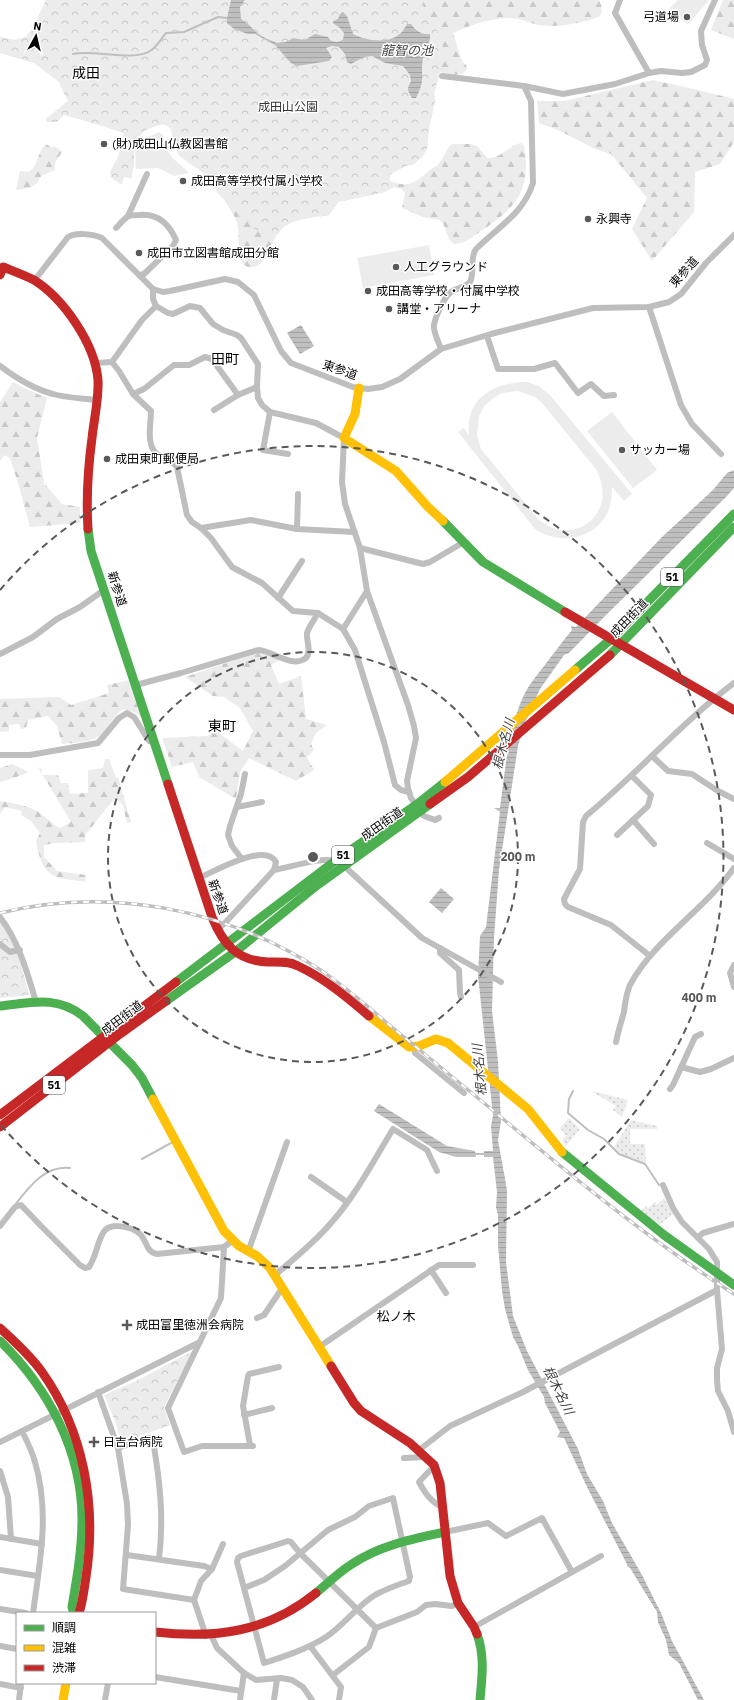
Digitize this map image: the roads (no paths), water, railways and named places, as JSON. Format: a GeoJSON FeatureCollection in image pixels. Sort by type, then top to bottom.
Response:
{"type":"FeatureCollection","features":[{"type":"Feature","properties":{"kind":"main road","name":"新参道"},"geometry":{"type":"LineString","coordinates":[[1,269],[34,281],[51,294],[62,305],[77,326],[96,362],[98,381],[87,484],[87,519],[91,550],[217,929],[226,943],[235,952]]}},
{"type":"Feature","properties":{"kind":"main road"},"geometry":{"type":"LineString","coordinates":[[359,388],[355,414],[344,438],[396,471],[428,507],[484,562],[562,611],[734,710]]}},
{"type":"Feature","properties":{"kind":"main road","name":"成田街道"},"geometry":{"type":"LineString","coordinates":[[0,1115],[105,1040],[235,952],[310,891],[419,808],[462,768],[611,639],[734,514]]}},
{"type":"Feature","properties":{"kind":"main road","name":"成田街道"},"geometry":{"type":"LineString","coordinates":[[0,1127],[226,943],[335,861],[468,777],[609,656],[734,527]]}},
{"type":"Feature","properties":{"kind":"main road"},"geometry":{"type":"LineString","coordinates":[[235,952],[257,961],[286,962],[299,966],[327,983],[406,1045],[414,1048],[427,1040],[441,1039],[472,1062],[528,1108],[555,1145],[566,1156],[664,1236],[734,1285]]}},
{"type":"Feature","properties":{"kind":"main road"},"geometry":{"type":"LineString","coordinates":[[0,1006],[36,1002],[54,1002],[74,1009],[83,1016],[105,1040],[132,1065],[142,1078],[168,1130],[189,1164],[224,1231],[232,1240],[263,1261],[275,1275],[354,1403],[361,1411],[422,1454],[434,1466],[440,1483],[450,1576],[458,1603],[474,1627],[479,1638],[483,1657],[480,1700]]}},
{"type":"Feature","properties":{"kind":"main road"},"geometry":{"type":"LineString","coordinates":[[0,1328],[18,1345],[41,1371],[83,1464],[91,1506],[90,1550],[79,1612]]}},
{"type":"Feature","properties":{"kind":"main road"},"geometry":{"type":"LineString","coordinates":[[0,1341],[28,1370],[59,1412],[74,1466],[82,1507],[82,1536],[72,1607],[74,1612]]}},
{"type":"Feature","properties":{"kind":"main road"},"geometry":{"type":"LineString","coordinates":[[156,1632],[173,1635],[209,1636],[254,1628],[282,1616],[298,1606],[341,1570],[368,1554],[402,1542],[445,1532]]}},
{"type":"Feature","properties":{"kind":"main road"},"geometry":{"type":"LineString","coordinates":[[63,1700],[66,1684]]}},
{"type":"Feature","properties":{"kind":"street"},"geometry":{"type":"LineString","coordinates":[[620,0],[615,13],[649,73]]}},
{"type":"Feature","properties":{"kind":"street"},"geometry":{"type":"LineString","coordinates":[[442,76],[524,86],[563,94],[615,84],[649,73],[661,71],[682,73],[691,72],[708,62],[702,45],[701,31],[715,0]]}},
{"type":"Feature","properties":{"kind":"street"},"geometry":{"type":"LineString","coordinates":[[441,349],[434,326],[443,302],[449,293],[470,282],[472,277],[472,257],[476,249],[519,210],[532,188],[534,170],[531,102],[524,86]]}},
{"type":"Feature","properties":{"kind":"street"},"geometry":{"type":"LineString","coordinates":[[116,228],[128,216],[147,174]]}},
{"type":"Feature","properties":{"kind":"street"},"geometry":{"type":"LineString","coordinates":[[128,216],[155,216],[165,222],[171,229],[176,240],[170,249],[144,274],[140,275]]}},
{"type":"Feature","properties":{"kind":"street"},"geometry":{"type":"LineString","coordinates":[[34,281],[68,237],[75,234],[102,238],[153,289],[153,299],[156,306],[168,313],[173,314],[190,306],[200,308],[206,313],[213,324],[241,338],[258,364],[258,398],[262,405],[270,412],[316,423],[344,438],[343,493],[345,504],[360,548],[367,591],[408,705],[414,726],[416,738],[407,781],[409,792],[424,816],[434,820],[439,818]]}},
{"type":"Feature","properties":{"kind":"street","name":"東参道"},"geometry":{"type":"LineString","coordinates":[[153,289],[164,292],[224,279],[238,282],[246,287],[254,296],[286,359],[299,367],[359,388],[382,387],[400,379],[441,349],[592,308],[649,307],[669,302],[681,294],[706,263],[734,235]]}},
{"type":"Feature","properties":{"kind":"street"},"geometry":{"type":"LineString","coordinates":[[112,362],[142,320],[156,306]]}},
{"type":"Feature","properties":{"kind":"street"},"geometry":{"type":"LineString","coordinates":[[649,307],[681,405],[692,424],[721,454]]}},
{"type":"Feature","properties":{"kind":"street"},"geometry":{"type":"LineString","coordinates":[[487,336],[498,369],[534,369],[555,363],[578,393],[591,384],[604,396],[614,394]]}},
{"type":"Feature","properties":{"kind":"street"},"geometry":{"type":"LineString","coordinates":[[133,394],[144,389],[174,365],[189,365],[205,357],[212,359],[238,395]]}},
{"type":"Feature","properties":{"kind":"street"},"geometry":{"type":"LineString","coordinates":[[96,362],[112,362]]}},
{"type":"Feature","properties":{"kind":"street"},"geometry":{"type":"LineString","coordinates":[[112,362],[133,394],[151,411],[151,446],[157,454],[173,462],[177,467],[187,515],[192,522],[201,528],[232,566],[262,583],[293,611],[318,614],[343,629],[355,650],[384,742],[395,785],[401,790],[409,792]]}},
{"type":"Feature","properties":{"kind":"street"},"geometry":{"type":"LineString","coordinates":[[0,366],[16,378],[53,394],[96,400]]}},
{"type":"Feature","properties":{"kind":"street"},"geometry":{"type":"LineString","coordinates":[[214,410],[238,395],[257,387]]}},
{"type":"Feature","properties":{"kind":"street"},"geometry":{"type":"LineString","coordinates":[[270,412],[264,450],[288,454]]}},
{"type":"Feature","properties":{"kind":"street"},"geometry":{"type":"LineString","coordinates":[[297,529],[298,494]]}},
{"type":"Feature","properties":{"kind":"street"},"geometry":{"type":"LineString","coordinates":[[201,528],[251,520],[297,529],[354,532]]}},
{"type":"Feature","properties":{"kind":"street"},"geometry":{"type":"LineString","coordinates":[[360,548],[423,564],[430,562],[464,542]]}},
{"type":"Feature","properties":{"kind":"street"},"geometry":{"type":"LineString","coordinates":[[278,598],[302,561]]}},
{"type":"Feature","properties":{"kind":"street"},"geometry":{"type":"LineString","coordinates":[[0,654],[33,637],[57,619],[80,607],[104,590]]}},
{"type":"Feature","properties":{"kind":"street"},"geometry":{"type":"LineString","coordinates":[[343,629],[367,591]]}},
{"type":"Feature","properties":{"kind":"street"},"geometry":{"type":"LineString","coordinates":[[136,685],[258,650],[268,651],[291,661],[300,660],[308,655],[307,634],[318,614]]}},
{"type":"Feature","properties":{"kind":"street"},"geometry":{"type":"LineString","coordinates":[[650,956],[611,925],[564,904],[564,899],[580,869],[583,822],[586,816],[632,776],[714,698],[734,683]]}},
{"type":"Feature","properties":{"kind":"street"},"geometry":{"type":"LineString","coordinates":[[0,755],[30,755],[98,743],[119,718],[127,714],[134,717],[149,741],[155,742]]}},
{"type":"Feature","properties":{"kind":"street"},"geometry":{"type":"LineString","coordinates":[[652,756],[668,771],[692,774],[718,791],[734,798]]}},
{"type":"Feature","properties":{"kind":"street"},"geometry":{"type":"LineString","coordinates":[[242,859],[232,846],[228,835],[245,774]]}},
{"type":"Feature","properties":{"kind":"street"},"geometry":{"type":"LineString","coordinates":[[617,835],[648,806],[651,795],[632,776]]}},
{"type":"Feature","properties":{"kind":"street"},"geometry":{"type":"LineString","coordinates":[[237,807],[262,802]]}},
{"type":"Feature","properties":{"kind":"street"},"geometry":{"type":"LineString","coordinates":[[633,820],[654,844]]}},
{"type":"Feature","properties":{"kind":"street"},"geometry":{"type":"LineString","coordinates":[[707,843],[734,859]]}},
{"type":"Feature","properties":{"kind":"street"},"geometry":{"type":"LineString","coordinates":[[200,878],[242,859],[253,856],[268,855],[274,857],[276,862],[274,870],[224,924],[217,929]]}},
{"type":"Feature","properties":{"kind":"street"},"geometry":{"type":"LineString","coordinates":[[274,870],[319,860],[329,859],[335,861],[344,866],[418,935],[501,982]]}},
{"type":"Feature","properties":{"kind":"street"},"geometry":{"type":"LineString","coordinates":[[616,1042],[630,985],[650,956],[703,905],[723,883],[734,868]]}},
{"type":"Feature","properties":{"kind":"street"},"geometry":{"type":"LineString","coordinates":[[0,917],[9,928],[20,950],[36,1002]]}},
{"type":"Feature","properties":{"kind":"street"},"geometry":{"type":"LineString","coordinates":[[0,944],[10,952],[20,950]]}},
{"type":"Feature","properties":{"kind":"street"},"geometry":{"type":"LineString","coordinates":[[440,948],[440,953],[459,970],[461,997]]}},
{"type":"Feature","properties":{"kind":"street"},"geometry":{"type":"LineString","coordinates":[[734,965],[730,973],[734,984]]}},
{"type":"Feature","properties":{"kind":"street"},"geometry":{"type":"LineString","coordinates":[[670,1089],[695,1037],[701,1034]]}},
{"type":"Feature","properties":{"kind":"street"},"geometry":{"type":"LineString","coordinates":[[414,1048],[415,1053],[464,1093]]}},
{"type":"Feature","properties":{"kind":"street"},"geometry":{"type":"LineString","coordinates":[[681,1067],[700,1072],[711,1069],[734,1058]]}},
{"type":"Feature","properties":{"kind":"street"},"geometry":{"type":"LineString","coordinates":[[275,1275],[321,1234],[332,1222],[347,1202],[393,1129],[427,1150],[437,1171]]}},
{"type":"Feature","properties":{"kind":"street"},"geometry":{"type":"LineString","coordinates":[[248,1252],[287,1142]]}},
{"type":"Feature","properties":{"kind":"street"},"geometry":{"type":"LineString","coordinates":[[311,1177],[347,1202]]}},
{"type":"Feature","properties":{"kind":"street"},"geometry":{"type":"LineString","coordinates":[[663,1185],[673,1208],[682,1222],[709,1249],[717,1262],[717,1290],[722,1349],[717,1368],[718,1391],[728,1411],[734,1432]]}},
{"type":"Feature","properties":{"kind":"street"},"geometry":{"type":"LineString","coordinates":[[0,1226],[16,1207],[21,1205],[40,1226],[80,1265],[85,1268],[89,1267],[92,1262],[103,1233],[114,1226],[127,1228],[138,1233],[144,1238],[149,1250],[157,1254],[224,1247],[232,1240]]}},
{"type":"Feature","properties":{"kind":"street"},"geometry":{"type":"LineString","coordinates":[[698,1237],[703,1232],[734,1224]]}},
{"type":"Feature","properties":{"kind":"street"},"geometry":{"type":"LineString","coordinates":[[224,1247],[220,1298],[168,1408],[182,1450],[186,1452],[202,1446],[252,1445],[244,1415],[243,1398],[249,1374],[278,1367]]}},
{"type":"Feature","properties":{"kind":"street"},"geometry":{"type":"LineString","coordinates":[[320,1347],[439,1265],[473,1265]]}},
{"type":"Feature","properties":{"kind":"street"},"geometry":{"type":"LineString","coordinates":[[431,1270],[446,1292]]}},
{"type":"Feature","properties":{"kind":"street"},"geometry":{"type":"LineString","coordinates":[[257,1318],[264,1315],[283,1287]]}},
{"type":"Feature","properties":{"kind":"street"},"geometry":{"type":"LineString","coordinates":[[404,1458],[422,1454],[450,1426],[523,1392],[717,1290]]}},
{"type":"Feature","properties":{"kind":"street"},"geometry":{"type":"LineString","coordinates":[[0,1442],[200,1342]]}},
{"type":"Feature","properties":{"kind":"street"},"geometry":{"type":"LineString","coordinates":[[98,1392],[118,1448],[127,1504],[127,1555],[123,1589],[194,1600]]}},
{"type":"Feature","properties":{"kind":"street"},"geometry":{"type":"LineString","coordinates":[[244,1415],[272,1408]]}},
{"type":"Feature","properties":{"kind":"street"},"geometry":{"type":"LineString","coordinates":[[22,1431],[35,1460],[41,1485],[44,1516],[33,1612]]}},
{"type":"Feature","properties":{"kind":"street"},"geometry":{"type":"LineString","coordinates":[[118,1448],[147,1438],[152,1438],[162,1512],[162,1535],[159,1559]]}},
{"type":"Feature","properties":{"kind":"street"},"geometry":{"type":"LineString","coordinates":[[434,1466],[419,1482],[424,1492],[443,1508]]}},
{"type":"Feature","properties":{"kind":"street"},"geometry":{"type":"LineString","coordinates":[[0,1471],[8,1497],[11,1539]]}},
{"type":"Feature","properties":{"kind":"street"},"geometry":{"type":"LineString","coordinates":[[244,1588],[264,1580],[285,1566],[300,1553],[328,1530],[355,1517],[369,1506],[393,1498],[410,1577],[409,1581],[390,1587],[374,1596],[358,1609],[327,1636],[310,1646],[264,1663],[237,1562],[238,1558],[241,1556],[288,1541],[291,1542],[300,1553],[358,1609],[376,1628]]}},
{"type":"Feature","properties":{"kind":"street"},"geometry":{"type":"LineString","coordinates":[[445,1532],[488,1523],[506,1536],[542,1518],[572,1572]]}},
{"type":"Feature","properties":{"kind":"street"},"geometry":{"type":"LineString","coordinates":[[0,1537],[42,1544]]}},
{"type":"Feature","properties":{"kind":"street"},"geometry":{"type":"LineString","coordinates":[[223,1544],[212,1569],[201,1581],[194,1600],[209,1636],[217,1648],[244,1673],[256,1680],[286,1678],[303,1687],[312,1700]]}},
{"type":"Feature","properties":{"kind":"street"},"geometry":{"type":"LineString","coordinates":[[127,1555],[204,1566],[212,1569]]}},
{"type":"Feature","properties":{"kind":"street"},"geometry":{"type":"LineString","coordinates":[[474,1627],[601,1556]]}},
{"type":"Feature","properties":{"kind":"street"},"geometry":{"type":"LineString","coordinates":[[0,1570],[38,1576]]}},
{"type":"Feature","properties":{"kind":"street"},"geometry":{"type":"LineString","coordinates":[[333,1675],[369,1648],[376,1628],[417,1612],[426,1605],[435,1604],[452,1606],[458,1603]]}},
{"type":"Feature","properties":{"kind":"street"},"geometry":{"type":"LineString","coordinates":[[0,1609],[20,1612]]}},
{"type":"Feature","properties":{"kind":"street"},"geometry":{"type":"LineString","coordinates":[[0,1646],[16,1648]]}},
{"type":"Feature","properties":{"kind":"street"},"geometry":{"type":"LineString","coordinates":[[310,1646],[341,1687],[339,1700]]}},
{"type":"Feature","properties":{"kind":"street"},"geometry":{"type":"LineString","coordinates":[[240,1700],[244,1673]]}},
{"type":"Feature","properties":{"kind":"street"},"geometry":{"type":"LineString","coordinates":[[156,1677],[241,1691]]}},
{"type":"Feature","properties":{"kind":"street"},"geometry":{"type":"LineString","coordinates":[[274,1700],[277,1679]]}},
{"type":"Feature","properties":{"kind":"street"},"geometry":{"type":"LineString","coordinates":[[0,1684],[21,1685],[19,1700]]}},
{"type":"Feature","properties":{"kind":"street"},"geometry":{"type":"LineString","coordinates":[[105,1700],[108,1684]]}},
{"type":"Feature","properties":{"kind":"water","name":"龍智の池"},"geometry":{"type":"Polygon","coordinates":[[[231,0],[245,0],[240,7],[241,19],[257,33],[277,43],[286,42],[293,38],[305,40],[315,34],[328,37],[331,41],[337,42],[343,40],[344,33],[333,23],[333,21],[338,19],[340,14],[343,12],[347,16],[353,34],[363,38],[387,40],[400,34],[407,24],[411,24],[421,33],[430,34],[422,64],[422,82],[416,98],[412,98],[409,93],[408,88],[411,81],[410,75],[403,66],[385,63],[372,56],[364,57],[351,64],[347,62],[345,54],[339,47],[332,46],[326,48],[332,57],[329,61],[297,66],[291,63],[275,45],[255,34],[248,34],[234,29],[227,23],[231,0]]]}},
{"type":"Feature","properties":{"kind":"water"},"geometry":{"type":"Polygon","coordinates":[[[301,325],[314,346],[300,354],[287,333],[301,325]]]}},
{"type":"Feature","properties":{"kind":"water"},"geometry":{"type":"Polygon","coordinates":[[[734,470],[734,488],[727,496],[569,653],[564,655],[540,689],[525,723],[518,746],[499,870],[494,938],[492,1011],[498,1061],[501,1121],[498,1140],[507,1190],[506,1262],[513,1316],[527,1351],[578,1449],[587,1474],[603,1501],[612,1523],[642,1575],[661,1613],[672,1641],[704,1700],[698,1700],[679,1663],[669,1655],[666,1640],[658,1622],[657,1612],[630,1568],[627,1566],[564,1438],[557,1437],[560,1432],[513,1337],[505,1309],[502,1291],[498,1245],[498,1215],[496,1207],[497,1192],[493,1157],[484,1157],[484,1151],[493,1151],[491,1126],[493,1115],[478,976],[480,936],[486,927],[500,812],[494,808],[500,808],[510,737],[523,697],[534,679],[572,630],[571,626],[576,627],[662,537],[713,490],[727,473],[734,470]]]}},
{"type":"Feature","properties":{"kind":"water"},"geometry":{"type":"Polygon","coordinates":[[[441,888],[454,899],[442,913],[429,902],[441,888]]]}},
{"type":"Feature","properties":{"kind":"water"},"geometry":{"type":"Polygon","coordinates":[[[379,1104],[447,1146],[475,1151],[476,1157],[456,1157],[439,1152],[374,1111],[379,1104]]]}},
{"type":"Feature","properties":{"kind":"waterway"},"geometry":{"type":"LineString","coordinates":[[73,54],[143,54],[155,47],[166,33],[184,32],[218,17],[227,18]]}},
{"type":"Feature","properties":{"kind":"waterway"},"geometry":{"type":"LineString","coordinates":[[573,1091],[569,1099],[568,1113],[588,1130],[604,1139],[619,1154],[645,1164],[659,1185]]}},
{"type":"Feature","properties":{"kind":"waterway"},"geometry":{"type":"LineString","coordinates":[[142,1159],[171,1143]]}},
{"type":"Feature","properties":{"kind":"waterway"},"geometry":{"type":"LineString","coordinates":[[473,1154],[485,1154]]}},
{"type":"Feature","properties":{"kind":"waterway"},"geometry":{"type":"LineString","coordinates":[[15,1205],[26,1191],[45,1174],[61,1168],[70,1168]]}},
{"type":"Feature","properties":{"kind":"railway"},"geometry":{"type":"LineString","coordinates":[[0,913],[41,905],[83,902],[124,903],[166,908],[206,918],[245,931],[283,948],[319,969],[345,988],[609,1205],[671,1251],[734,1294]]}},
{"type":"Feature","properties":{"kind":"place","name":"弓道場"},"geometry":{"type":"Point","coordinates":[687,17]}},
{"type":"Feature","properties":{"kind":"place","name":"(財)成田山仏教図書館"},"geometry":{"type":"Point","coordinates":[104,144]}},
{"type":"Feature","properties":{"kind":"place","name":"成田高等学校付属小学校"},"geometry":{"type":"Point","coordinates":[183,181]}},
{"type":"Feature","properties":{"kind":"place","name":"永興寺"},"geometry":{"type":"Point","coordinates":[588,219]}},
{"type":"Feature","properties":{"kind":"place","name":"成田市立図書館成田分館"},"geometry":{"type":"Point","coordinates":[139,253]}},
{"type":"Feature","properties":{"kind":"place","name":"人工グラウンド"},"geometry":{"type":"Point","coordinates":[396,267]}},
{"type":"Feature","properties":{"kind":"place","name":"成田高等学校・付属中学校"},"geometry":{"type":"Point","coordinates":[368,291]}},
{"type":"Feature","properties":{"kind":"place","name":"講堂・アリーナ"},"geometry":{"type":"Point","coordinates":[389,309]}},
{"type":"Feature","properties":{"kind":"place","name":"サッカー場"},"geometry":{"type":"Point","coordinates":[622,450]}},
{"type":"Feature","properties":{"kind":"place","name":"成田東町郵便局"},"geometry":{"type":"Point","coordinates":[107,459]}},
{"type":"Feature","properties":{"kind":"place","name":"成田富里徳洲会病院"},"geometry":{"type":"Point","coordinates":[127,1325]}},
{"type":"Feature","properties":{"kind":"place","name":"日吉台病院"},"geometry":{"type":"Point","coordinates":[94,1442]}},
{"type":"Feature","properties":{"kind":"district","name":"成田"},"geometry":{"type":"Point","coordinates":[86,73]}},
{"type":"Feature","properties":{"kind":"district","name":"田町"},"geometry":{"type":"Point","coordinates":[225,359]}},
{"type":"Feature","properties":{"kind":"district","name":"東町"},"geometry":{"type":"Point","coordinates":[222,726]}},
{"type":"Feature","properties":{"kind":"district","name":"松ノ木"},"geometry":{"type":"Point","coordinates":[396,1316]}},
{"type":"Feature","properties":{"kind":"park label","name":"成田山公園"},"geometry":{"type":"Point","coordinates":[288,107]}},
{"type":"Feature","properties":{"kind":"water label","name":"根木名川"},"geometry":{"type":"Point","coordinates":[503,744]}},
{"type":"Feature","properties":{"kind":"water label","name":"根木名川"},"geometry":{"type":"Point","coordinates":[479,1070]}},
{"type":"Feature","properties":{"kind":"water label","name":"根木名川"},"geometry":{"type":"Point","coordinates":[559,1390]}}]}
